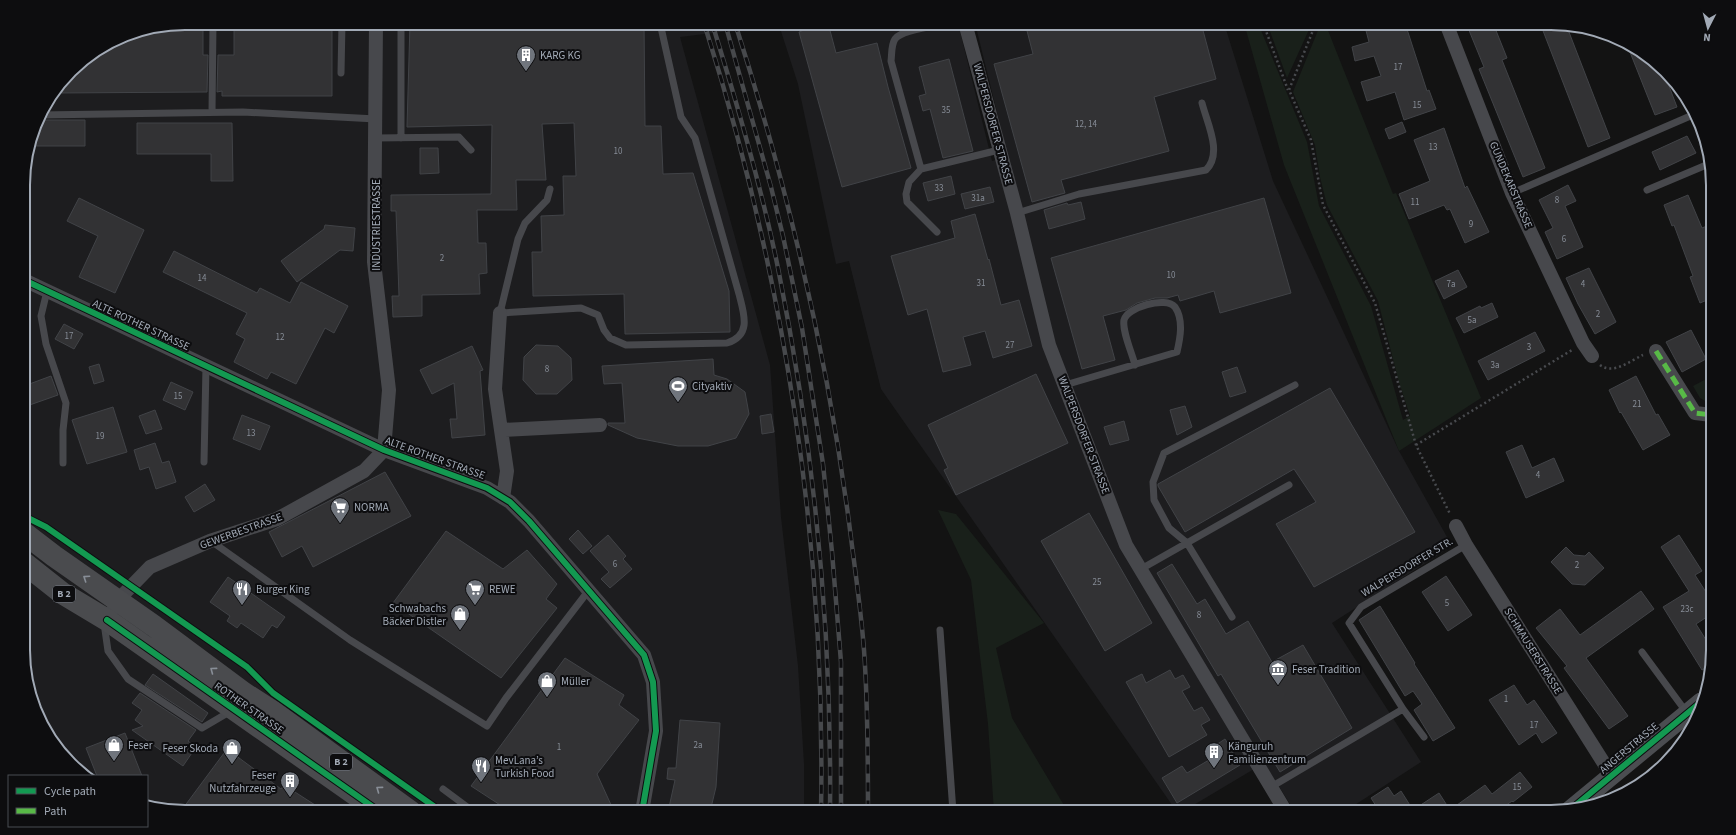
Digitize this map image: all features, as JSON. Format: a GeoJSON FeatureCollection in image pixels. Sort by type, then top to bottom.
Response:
{"type":"FeatureCollection","features":[{"type":"Feature","properties":{"kind":"main road","name":"ROTHER STRASSE"},"geometry":{"type":"LineString","coordinates":[[30,538],[118,600],[238,701],[371,805]]}},
{"type":"Feature","properties":{"kind":"main road","name":"ROTHER STRASSE"},"geometry":{"type":"LineString","coordinates":[[30,568],[106,625],[238,701],[272,711],[401,805]]}},
{"type":"Feature","properties":{"kind":"street","name":"INDUSTRIESTRASSE"},"geometry":{"type":"LineString","coordinates":[[376,30],[374,262],[389,390],[384,450]]}},
{"type":"Feature","properties":{"kind":"street","name":"WALPERSDORFER STRASSE"},"geometry":{"type":"LineString","coordinates":[[967,30],[1017,213],[1050,345],[1126,544],[1282,805]]}},
{"type":"Feature","properties":{"kind":"street","name":"GUNDEKARSTRASSE"},"geometry":{"type":"LineString","coordinates":[[1449,30],[1512,193],[1583,343],[1592,356]]}},
{"type":"Feature","properties":{"kind":"street","name":"ALTE ROTHER STRASSE"},"geometry":{"type":"LineString","coordinates":[[30,283],[384,450],[487,488],[510,502],[529,521],[644,655],[653,682],[656,731],[643,805]]}},
{"type":"Feature","properties":{"kind":"street"},"geometry":{"type":"LineString","coordinates":[[500,313],[495,389],[508,471],[503,498]]}},
{"type":"Feature","properties":{"kind":"street"},"geometry":{"type":"LineString","coordinates":[[1656,352],[1695,413],[1706,414]]}},
{"type":"Feature","properties":{"kind":"street"},"geometry":{"type":"LineString","coordinates":[[502,430],[600,424]]}},
{"type":"Feature","properties":{"kind":"street","name":"GEWERBESTRASSE"},"geometry":{"type":"LineString","coordinates":[[106,625],[118,600],[150,567],[210,541],[277,520],[364,471],[384,450]]}},
{"type":"Feature","properties":{"kind":"street","name":"SCHMAUSERSTRASSE"},"geometry":{"type":"LineString","coordinates":[[1456,526],[1466,545],[1612,776]]}},
{"type":"Feature","properties":{"kind":"street","name":"ANGERSTRASSE"},"geometry":{"type":"LineString","coordinates":[[1580,802],[1694,708]]}},
{"type":"Feature","properties":{"kind":"lane"},"geometry":{"type":"LineString","coordinates":[[212,112],[213,30]]}},
{"type":"Feature","properties":{"kind":"lane"},"geometry":{"type":"LineString","coordinates":[[341,73],[342,30]]}},
{"type":"Feature","properties":{"kind":"lane"},"geometry":{"type":"LineString","coordinates":[[401,30],[401,138]]}},
{"type":"Feature","properties":{"kind":"lane"},"geometry":{"type":"LineString","coordinates":[[550,189],[547,200],[533,213],[518,239],[500,313],[581,308],[598,315],[604,330],[610,338],[626,345],[727,343],[736,340],[741,335],[744,326],[744,315],[739,294],[695,138],[681,117],[662,30]]}},
{"type":"Feature","properties":{"kind":"lane"},"geometry":{"type":"LineString","coordinates":[[917,30],[903,33],[895,39],[892,48],[891,61],[921,169]]}},
{"type":"Feature","properties":{"kind":"lane"},"geometry":{"type":"LineString","coordinates":[[1017,213],[1079,194],[1206,170],[1212,164],[1215,153],[1202,103]]}},
{"type":"Feature","properties":{"kind":"lane"},"geometry":{"type":"LineString","coordinates":[[46,116],[243,112],[376,119]]}},
{"type":"Feature","properties":{"kind":"lane"},"geometry":{"type":"LineString","coordinates":[[1512,193],[1690,116]]}},
{"type":"Feature","properties":{"kind":"lane"},"geometry":{"type":"LineString","coordinates":[[376,138],[459,137],[471,150]]}},
{"type":"Feature","properties":{"kind":"lane"},"geometry":{"type":"LineString","coordinates":[[937,232],[907,202],[906,194],[909,182],[921,169],[999,150]]}},
{"type":"Feature","properties":{"kind":"lane"},"geometry":{"type":"LineString","coordinates":[[1647,190],[1705,166]]}},
{"type":"Feature","properties":{"kind":"lane"},"geometry":{"type":"LineString","coordinates":[[47,292],[41,316],[46,344],[66,403],[63,430],[63,463]]}},
{"type":"Feature","properties":{"kind":"lane"},"geometry":{"type":"LineString","coordinates":[[1065,385],[1177,352],[1181,331],[1175,307],[1169,303],[1159,302],[1132,310],[1126,315],[1124,327],[1135,364]]}},
{"type":"Feature","properties":{"kind":"lane"},"geometry":{"type":"LineString","coordinates":[[204,462],[206,366]]}},
{"type":"Feature","properties":{"kind":"lane"},"geometry":{"type":"LineString","coordinates":[[1232,617],[1187,543],[1169,528],[1154,500],[1153,482],[1164,453],[1295,385]]}},
{"type":"Feature","properties":{"kind":"lane"},"geometry":{"type":"LineString","coordinates":[[1141,569],[1289,486]]}},
{"type":"Feature","properties":{"kind":"lane"},"geometry":{"type":"LineString","coordinates":[[210,541],[350,640],[487,726],[506,698],[589,590]]}},
{"type":"Feature","properties":{"kind":"lane","name":"WALPERSDORFER STR."},"geometry":{"type":"LineString","coordinates":[[1424,737],[1403,710],[1350,623],[1361,607],[1466,545]]}},
{"type":"Feature","properties":{"kind":"lane"},"geometry":{"type":"LineString","coordinates":[[106,625],[108,651],[128,679],[202,728],[238,701]]}},
{"type":"Feature","properties":{"kind":"lane"},"geometry":{"type":"LineString","coordinates":[[940,630],[952,805]]}},
{"type":"Feature","properties":{"kind":"lane"},"geometry":{"type":"LineString","coordinates":[[1642,652],[1694,708]]}},
{"type":"Feature","properties":{"kind":"lane"},"geometry":{"type":"LineString","coordinates":[[1271,787],[1403,710]]}},
{"type":"Feature","properties":{"kind":"lane"},"geometry":{"type":"LineString","coordinates":[[443,788],[465,805]]}},
{"type":"Feature","properties":{"kind":"path"},"geometry":{"type":"LineString","coordinates":[[1266,30],[1289,90],[1311,140],[1323,205],[1375,303],[1416,445],[1456,526]]}},
{"type":"Feature","properties":{"kind":"path"},"geometry":{"type":"LineString","coordinates":[[1289,90],[1313,30]]}},
{"type":"Feature","properties":{"kind":"path"},"geometry":{"type":"LineString","coordinates":[[1416,445],[1583,343]]}},
{"type":"Feature","properties":{"kind":"path"},"geometry":{"type":"LineString","coordinates":[[1592,356],[1605,368],[1614,369],[1651,351],[1656,352]]}},
{"type":"Feature","properties":{"kind":"shaded area"},"geometry":{"type":"Polygon","coordinates":[[[175,30],[738,30],[680,37],[770,365],[781,517],[798,666],[804,764],[804,805],[175,805],[148,801],[148,775],[94,775],[75,760],[56,736],[46,719],[35,690],[30,660],[30,175],[38,135],[51,107],[75,75],[102,54],[162,32],[175,30]]]}},
{"type":"Feature","properties":{"kind":"shaded area"},"geometry":{"type":"Polygon","coordinates":[[[781,30],[960,30],[992,161],[1008,157],[977,30],[1226,30],[1273,181],[1399,451],[1452,546],[1332,623],[1421,762],[1355,805],[1291,805],[1264,763],[1194,805],[1172,805],[881,389],[849,261],[836,264],[798,84],[781,30]]]}},
{"type":"Feature","properties":{"kind":"shaded area"},"geometry":{"type":"Polygon","coordinates":[[[1246,30],[1261,30],[1307,142],[1319,206],[1371,306],[1403,420],[1410,416],[1399,382],[1378,301],[1327,205],[1320,177],[1315,145],[1293,92],[1318,30],[1328,30],[1393,194],[1396,193],[1481,398],[1399,451],[1284,165],[1246,30]]]}},
{"type":"Feature","properties":{"kind":"shaded area"},"geometry":{"type":"Polygon","coordinates":[[[1270,30],[1309,30],[1287,78],[1270,30]]]}},
{"type":"Feature","properties":{"kind":"shaded area"},"geometry":{"type":"Polygon","coordinates":[[[1706,379],[1706,402],[1700,398],[1693,386],[1706,379]]]}},
{"type":"Feature","properties":{"kind":"shaded area"},"geometry":{"type":"Polygon","coordinates":[[[938,510],[956,514],[1044,623],[996,648],[1012,718],[1064,805],[994,805],[988,724],[971,580],[938,510]]]}},
{"type":"Feature","properties":{"kind":"building"},"geometry":{"type":"Polygon","coordinates":[[[175,30],[203,30],[203,55],[208,55],[207,92],[61,93],[75,75],[83,68],[116,46],[145,35],[175,30]]]}},
{"type":"Feature","properties":{"kind":"building"},"geometry":{"type":"Polygon","coordinates":[[[234,30],[332,30],[332,96],[222,96],[222,91],[217,92],[218,55],[234,55],[234,30]]]}},
{"type":"Feature","properties":{"kind":"building"},"geometry":{"type":"Polygon","coordinates":[[[410,30],[644,30],[645,126],[661,126],[663,174],[693,173],[729,291],[730,332],[625,334],[624,294],[533,296],[532,252],[542,252],[541,216],[564,215],[563,176],[576,176],[574,123],[542,124],[546,180],[516,180],[517,210],[477,210],[478,243],[486,243],[487,273],[479,274],[480,294],[422,295],[422,316],[393,317],[392,296],[399,296],[396,211],[391,211],[391,195],[491,194],[492,125],[407,127],[410,30]]]}},
{"type":"Feature","properties":{"kind":"building"},"geometry":{"type":"Polygon","coordinates":[[[804,30],[830,30],[836,53],[877,43],[911,168],[842,187],[799,32],[804,30]]]}},
{"type":"Feature","properties":{"kind":"building"},"geometry":{"type":"Polygon","coordinates":[[[1027,30],[1203,30],[1216,79],[1154,97],[1169,151],[1061,180],[1065,193],[1032,202],[994,64],[1033,54],[1027,30]]]}},
{"type":"Feature","properties":{"kind":"building"},"geometry":{"type":"Polygon","coordinates":[[[1366,30],[1407,30],[1427,91],[1429,90],[1436,109],[1404,120],[1395,92],[1367,101],[1361,82],[1381,76],[1374,56],[1355,61],[1352,47],[1369,42],[1366,30]]]}},
{"type":"Feature","properties":{"kind":"building"},"geometry":{"type":"Polygon","coordinates":[[[1469,30],[1496,30],[1507,58],[1502,60],[1545,168],[1523,177],[1479,69],[1484,67],[1469,30]]]}},
{"type":"Feature","properties":{"kind":"building"},"geometry":{"type":"Polygon","coordinates":[[[1543,30],[1568,31],[1610,138],[1588,147],[1543,30]]]}},
{"type":"Feature","properties":{"kind":"building"},"geometry":{"type":"Polygon","coordinates":[[[1630,52],[1653,68],[1668,83],[1677,107],[1655,115],[1630,52]]]}},
{"type":"Feature","properties":{"kind":"building"},"geometry":{"type":"Polygon","coordinates":[[[949,59],[973,151],[943,158],[930,109],[923,111],[919,96],[926,94],[919,67],[949,59]]]}},
{"type":"Feature","properties":{"kind":"building"},"geometry":{"type":"Polygon","coordinates":[[[44,120],[85,120],[85,146],[35,146],[44,120]]]}},
{"type":"Feature","properties":{"kind":"building"},"geometry":{"type":"Polygon","coordinates":[[[1402,122],[1406,132],[1389,139],[1385,129],[1402,122]]]}},
{"type":"Feature","properties":{"kind":"building"},"geometry":{"type":"Polygon","coordinates":[[[137,123],[232,123],[233,181],[211,181],[211,154],[137,154],[137,123]]]}},
{"type":"Feature","properties":{"kind":"building"},"geometry":{"type":"Polygon","coordinates":[[[1444,128],[1465,188],[1467,186],[1489,232],[1465,243],[1450,209],[1447,210],[1444,205],[1409,219],[1399,194],[1430,181],[1414,140],[1444,128]]]}},
{"type":"Feature","properties":{"kind":"building"},"geometry":{"type":"Polygon","coordinates":[[[1687,136],[1696,153],[1660,170],[1652,152],[1687,136]]]}},
{"type":"Feature","properties":{"kind":"building"},"geometry":{"type":"Polygon","coordinates":[[[420,148],[438,148],[439,173],[420,174],[420,148]]]}},
{"type":"Feature","properties":{"kind":"building"},"geometry":{"type":"Polygon","coordinates":[[[951,176],[955,194],[928,201],[923,183],[951,176]]]}},
{"type":"Feature","properties":{"kind":"building"},"geometry":{"type":"Polygon","coordinates":[[[1568,185],[1576,201],[1565,206],[1583,247],[1557,259],[1545,232],[1553,228],[1539,200],[1568,185]]]}},
{"type":"Feature","properties":{"kind":"building"},"geometry":{"type":"Polygon","coordinates":[[[990,187],[994,202],[965,209],[961,194],[990,187]]]}},
{"type":"Feature","properties":{"kind":"building"},"geometry":{"type":"Polygon","coordinates":[[[1688,195],[1702,228],[1706,226],[1706,300],[1700,303],[1690,277],[1693,276],[1674,225],[1672,226],[1664,205],[1688,195]]]}},
{"type":"Feature","properties":{"kind":"building"},"geometry":{"type":"Polygon","coordinates":[[[79,198],[144,230],[115,293],[79,277],[98,236],[67,221],[79,198]]]}},
{"type":"Feature","properties":{"kind":"building"},"geometry":{"type":"Polygon","coordinates":[[[1264,198],[1291,293],[1220,313],[1214,291],[1180,301],[1178,295],[1167,298],[1155,298],[1137,303],[1126,310],[1103,316],[1115,360],[1082,369],[1051,258],[1264,198]]]}},
{"type":"Feature","properties":{"kind":"building"},"geometry":{"type":"Polygon","coordinates":[[[1081,202],[1085,219],[1049,229],[1044,210],[1067,203],[1068,205],[1081,202]]]}},
{"type":"Feature","properties":{"kind":"building"},"geometry":{"type":"Polygon","coordinates":[[[975,214],[1001,305],[1019,300],[1032,346],[993,358],[985,331],[963,337],[971,365],[943,372],[927,309],[908,315],[891,256],[955,238],[951,221],[975,214]]]}},
{"type":"Feature","properties":{"kind":"building"},"geometry":{"type":"Polygon","coordinates":[[[325,225],[355,228],[353,251],[340,250],[297,282],[281,261],[324,229],[325,225]]]}},
{"type":"Feature","properties":{"kind":"building"},"geometry":{"type":"Polygon","coordinates":[[[174,251],[257,293],[260,288],[290,303],[301,282],[348,306],[334,333],[325,328],[296,384],[271,372],[267,379],[234,362],[245,339],[236,334],[247,313],[163,272],[174,251]]]}},
{"type":"Feature","properties":{"kind":"building"},"geometry":{"type":"Polygon","coordinates":[[[1589,268],[1616,322],[1595,334],[1578,304],[1566,278],[1589,268]]]}},
{"type":"Feature","properties":{"kind":"building"},"geometry":{"type":"Polygon","coordinates":[[[1458,270],[1467,287],[1444,299],[1435,281],[1458,270]]]}},
{"type":"Feature","properties":{"kind":"building"},"geometry":{"type":"Polygon","coordinates":[[[1492,303],[1498,317],[1464,333],[1456,318],[1480,306],[1481,308],[1492,303]]]}},
{"type":"Feature","properties":{"kind":"building"},"geometry":{"type":"Polygon","coordinates":[[[64,324],[83,334],[74,349],[55,339],[64,324]]]}},
{"type":"Feature","properties":{"kind":"building"},"geometry":{"type":"Polygon","coordinates":[[[1691,330],[1706,359],[1682,372],[1666,342],[1691,330]]]}},
{"type":"Feature","properties":{"kind":"building"},"geometry":{"type":"Polygon","coordinates":[[[1535,332],[1545,351],[1488,380],[1478,361],[1535,332]]]}},
{"type":"Feature","properties":{"kind":"building"},"geometry":{"type":"Polygon","coordinates":[[[536,345],[558,346],[571,358],[572,380],[557,394],[536,394],[523,380],[524,357],[536,345]]]}},
{"type":"Feature","properties":{"kind":"building"},"geometry":{"type":"Polygon","coordinates":[[[472,346],[483,370],[480,371],[485,435],[452,438],[450,419],[457,419],[454,383],[432,394],[420,370],[472,346]]]}},
{"type":"Feature","properties":{"kind":"building"},"geometry":{"type":"Polygon","coordinates":[[[713,359],[714,375],[727,379],[745,392],[749,414],[736,438],[708,446],[678,446],[637,438],[608,425],[608,423],[625,423],[622,383],[604,384],[602,366],[713,359]]]}},
{"type":"Feature","properties":{"kind":"building"},"geometry":{"type":"Polygon","coordinates":[[[99,364],[104,381],[94,384],[89,367],[99,364]]]}},
{"type":"Feature","properties":{"kind":"building"},"geometry":{"type":"Polygon","coordinates":[[[1237,367],[1246,392],[1230,397],[1222,372],[1237,367]]]}},
{"type":"Feature","properties":{"kind":"building"},"geometry":{"type":"Polygon","coordinates":[[[1036,374],[1068,443],[956,495],[944,470],[948,468],[928,425],[1036,374]]]}},
{"type":"Feature","properties":{"kind":"building"},"geometry":{"type":"Polygon","coordinates":[[[51,376],[58,395],[30,405],[30,384],[51,376]]]}},
{"type":"Feature","properties":{"kind":"building"},"geometry":{"type":"Polygon","coordinates":[[[1636,376],[1656,415],[1658,414],[1670,435],[1643,450],[1621,412],[1620,413],[1609,390],[1636,376]]]}},
{"type":"Feature","properties":{"kind":"building"},"geometry":{"type":"Polygon","coordinates":[[[171,382],[193,392],[185,410],[163,400],[171,382]]]}},
{"type":"Feature","properties":{"kind":"building"},"geometry":{"type":"Polygon","coordinates":[[[1330,388],[1415,532],[1314,587],[1276,524],[1316,502],[1294,469],[1185,532],[1158,484],[1330,388]]]}},
{"type":"Feature","properties":{"kind":"building"},"geometry":{"type":"Polygon","coordinates":[[[1185,406],[1192,427],[1177,435],[1170,410],[1185,406]]]}},
{"type":"Feature","properties":{"kind":"building"},"geometry":{"type":"Polygon","coordinates":[[[113,407],[127,452],[87,464],[72,420],[113,407]]]}},
{"type":"Feature","properties":{"kind":"building"},"geometry":{"type":"Polygon","coordinates":[[[155,410],[162,429],[146,434],[139,416],[155,410]]]}},
{"type":"Feature","properties":{"kind":"building"},"geometry":{"type":"Polygon","coordinates":[[[771,414],[774,432],[762,434],[760,416],[771,414]]]}},
{"type":"Feature","properties":{"kind":"building"},"geometry":{"type":"Polygon","coordinates":[[[242,415],[270,426],[260,450],[233,439],[242,415]]]}},
{"type":"Feature","properties":{"kind":"building"},"geometry":{"type":"Polygon","coordinates":[[[1124,421],[1129,440],[1110,445],[1104,427],[1124,421]]]}},
{"type":"Feature","properties":{"kind":"building"},"geometry":{"type":"Polygon","coordinates":[[[155,443],[162,463],[169,461],[176,482],[156,489],[149,467],[140,470],[134,450],[155,443]]]}},
{"type":"Feature","properties":{"kind":"building"},"geometry":{"type":"Polygon","coordinates":[[[1522,445],[1532,468],[1554,458],[1564,481],[1526,498],[1506,452],[1522,445]]]}},
{"type":"Feature","properties":{"kind":"building","name":"NORMA"},"geometry":{"type":"Polygon","coordinates":[[[385,472],[411,516],[313,567],[302,546],[282,557],[269,532],[385,472]]]}},
{"type":"Feature","properties":{"kind":"building"},"geometry":{"type":"Polygon","coordinates":[[[205,484],[215,500],[194,512],[185,497],[205,484]]]}},
{"type":"Feature","properties":{"kind":"building"},"geometry":{"type":"Polygon","coordinates":[[[1089,513],[1152,623],[1105,651],[1041,541],[1089,513]]]}},
{"type":"Feature","properties":{"kind":"building"},"geometry":{"type":"Polygon","coordinates":[[[578,530],[592,546],[583,554],[569,539],[578,530]]]}},
{"type":"Feature","properties":{"kind":"building","name":"REWE"},"geometry":{"type":"Polygon","coordinates":[[[446,531],[503,569],[527,550],[557,584],[546,599],[557,608],[501,678],[393,603],[446,531]]]}},
{"type":"Feature","properties":{"kind":"building"},"geometry":{"type":"Polygon","coordinates":[[[608,535],[626,556],[623,559],[632,569],[610,588],[601,579],[609,572],[590,551],[608,535]]]}},
{"type":"Feature","properties":{"kind":"building"},"geometry":{"type":"Polygon","coordinates":[[[1679,535],[1702,571],[1695,575],[1706,592],[1706,618],[1696,624],[1706,640],[1705,668],[1702,670],[1663,607],[1689,591],[1661,547],[1679,535]]]}},
{"type":"Feature","properties":{"kind":"building"},"geometry":{"type":"Polygon","coordinates":[[[1566,547],[1574,555],[1585,556],[1589,552],[1604,568],[1585,585],[1572,584],[1551,562],[1566,547]]]}},
{"type":"Feature","properties":{"kind":"building"},"geometry":{"type":"Polygon","coordinates":[[[1172,564],[1197,604],[1205,599],[1226,634],[1248,621],[1272,662],[1303,645],[1352,728],[1280,772],[1221,674],[1218,676],[1157,573],[1172,564]]]}},
{"type":"Feature","properties":{"kind":"building"},"geometry":{"type":"Polygon","coordinates":[[[1446,576],[1472,615],[1448,631],[1422,592],[1446,576]]]}},
{"type":"Feature","properties":{"kind":"building"},"geometry":{"type":"Polygon","coordinates":[[[228,577],[285,617],[277,628],[272,625],[263,638],[241,623],[237,628],[227,621],[230,616],[210,602],[228,577]]]}},
{"type":"Feature","properties":{"kind":"building"},"geometry":{"type":"Polygon","coordinates":[[[1641,591],[1654,609],[1586,658],[1628,716],[1609,729],[1564,668],[1567,666],[1536,628],[1560,609],[1580,635],[1641,591]]]}},
{"type":"Feature","properties":{"kind":"building"},"geometry":{"type":"Polygon","coordinates":[[[1380,606],[1415,663],[1414,664],[1455,728],[1433,741],[1414,710],[1422,704],[1413,691],[1405,696],[1359,620],[1380,606]]]}},
{"type":"Feature","properties":{"kind":"building"},"geometry":{"type":"Polygon","coordinates":[[[565,658],[624,695],[619,705],[639,720],[597,774],[611,805],[500,805],[471,786],[565,658]]]}},
{"type":"Feature","properties":{"kind":"building"},"geometry":{"type":"Polygon","coordinates":[[[1170,670],[1175,679],[1183,675],[1190,687],[1182,691],[1194,711],[1202,707],[1210,720],[1201,725],[1207,735],[1169,757],[1126,682],[1142,674],[1146,683],[1170,670]]]}},
{"type":"Feature","properties":{"kind":"building"},"geometry":{"type":"Polygon","coordinates":[[[153,674],[208,713],[202,722],[145,685],[153,674]]]}},
{"type":"Feature","properties":{"kind":"building"},"geometry":{"type":"Polygon","coordinates":[[[1514,685],[1527,705],[1534,700],[1557,733],[1542,743],[1536,733],[1519,745],[1489,700],[1514,685]]]}},
{"type":"Feature","properties":{"kind":"building"},"geometry":{"type":"Polygon","coordinates":[[[140,693],[196,730],[188,741],[196,747],[183,766],[132,730],[143,726],[135,720],[142,710],[132,703],[140,693]]]}},
{"type":"Feature","properties":{"kind":"building"},"geometry":{"type":"Polygon","coordinates":[[[680,720],[720,723],[716,787],[712,805],[670,805],[675,780],[667,779],[668,768],[676,768],[680,720]]]}},
{"type":"Feature","properties":{"kind":"building","name":"Feser"},"geometry":{"type":"Polygon","coordinates":[[[125,733],[142,775],[97,775],[86,748],[125,733]]]}},
{"type":"Feature","properties":{"kind":"building","name":"Känguruh Familienzentrum"},"geometry":{"type":"Polygon","coordinates":[[[1225,739],[1240,765],[1177,803],[1162,778],[1182,766],[1187,773],[1214,757],[1210,749],[1225,739]]]}},
{"type":"Feature","properties":{"kind":"building","name":"Feser Skoda"},"geometry":{"type":"Polygon","coordinates":[[[227,749],[281,789],[284,785],[315,805],[185,805],[227,749]]]}},
{"type":"Feature","properties":{"kind":"building"},"geometry":{"type":"Polygon","coordinates":[[[1520,772],[1532,787],[1513,802],[1512,801],[1507,805],[1457,805],[1485,785],[1492,794],[1520,772]]]}},
{"type":"Feature","properties":{"kind":"building"},"geometry":{"type":"Polygon","coordinates":[[[1388,787],[1394,796],[1401,791],[1410,805],[1375,805],[1371,798],[1388,787]]]}},
{"type":"Feature","properties":{"kind":"building"},"geometry":{"type":"Polygon","coordinates":[[[1439,793],[1447,805],[1421,805],[1439,793]]]}},
{"type":"Feature","properties":{"kind":"railway"},"geometry":{"type":"LineString","coordinates":[[706,30],[732,119],[757,216],[778,314],[795,413],[808,512],[816,612],[821,712],[821,805]]}},
{"type":"Feature","properties":{"kind":"railway"},"geometry":{"type":"LineString","coordinates":[[714,30],[764,206],[791,335],[802,403],[811,471],[824,607],[828,675],[830,805]]}},
{"type":"Feature","properties":{"kind":"railway"},"geometry":{"type":"LineString","coordinates":[[727,30],[771,187],[783,236],[802,328],[823,464],[841,662],[841,805]]}},
{"type":"Feature","properties":{"kind":"railway"},"geometry":{"type":"LineString","coordinates":[[737,30],[789,211],[818,338],[841,466],[863,635],[867,711],[868,805]]}},
{"type":"Feature","properties":{"kind":"marked path"},"geometry":{"type":"LineString","coordinates":[[1656,351],[1695,413],[1706,414]]}},
{"type":"Feature","properties":{"kind":"cycle path"},"geometry":{"type":"LineString","coordinates":[[30,283],[384,450],[487,488],[510,502],[529,521],[644,655],[653,682],[656,731],[643,805]]}},
{"type":"Feature","properties":{"kind":"cycle path"},"geometry":{"type":"LineString","coordinates":[[30,519],[46,527],[247,667],[273,693],[432,805]]}},
{"type":"Feature","properties":{"kind":"cycle path"},"geometry":{"type":"LineString","coordinates":[[107,620],[370,805]]}},
{"type":"Feature","properties":{"kind":"cycle path"},"geometry":{"type":"LineString","coordinates":[[1579,802],[1695,707]]}},
{"type":"Feature","properties":{"kind":"place","name":"KARG KG"},"geometry":{"type":"Point","coordinates":[526,72]}},
{"type":"Feature","properties":{"kind":"place","name":"Cityaktiv"},"geometry":{"type":"Point","coordinates":[678,403]}},
{"type":"Feature","properties":{"kind":"place","name":"NORMA"},"geometry":{"type":"Point","coordinates":[340,524]}},
{"type":"Feature","properties":{"kind":"place","name":"Burger King"},"geometry":{"type":"Point","coordinates":[242,606]}},
{"type":"Feature","properties":{"kind":"place","name":"REWE"},"geometry":{"type":"Point","coordinates":[475,606]}},
{"type":"Feature","properties":{"kind":"place","name":"Schwabachs Bäcker Distler"},"geometry":{"type":"Point","coordinates":[460,631]}},
{"type":"Feature","properties":{"kind":"place","name":"Feser Tradition"},"geometry":{"type":"Point","coordinates":[1278,686]}},
{"type":"Feature","properties":{"kind":"place","name":"Müller"},"geometry":{"type":"Point","coordinates":[547,698]}},
{"type":"Feature","properties":{"kind":"place","name":"Feser"},"geometry":{"type":"Point","coordinates":[114,762]}},
{"type":"Feature","properties":{"kind":"place","name":"Feser Skoda"},"geometry":{"type":"Point","coordinates":[232,765]}},
{"type":"Feature","properties":{"kind":"place","name":"Känguruh Familienzentrum"},"geometry":{"type":"Point","coordinates":[1214,769]}},
{"type":"Feature","properties":{"kind":"place","name":"MevLana’s Turkish Food"},"geometry":{"type":"Point","coordinates":[481,783]}},
{"type":"Feature","properties":{"kind":"place","name":"Feser Nutzfahrzeuge"},"geometry":{"type":"Point","coordinates":[290,798]}}]}
